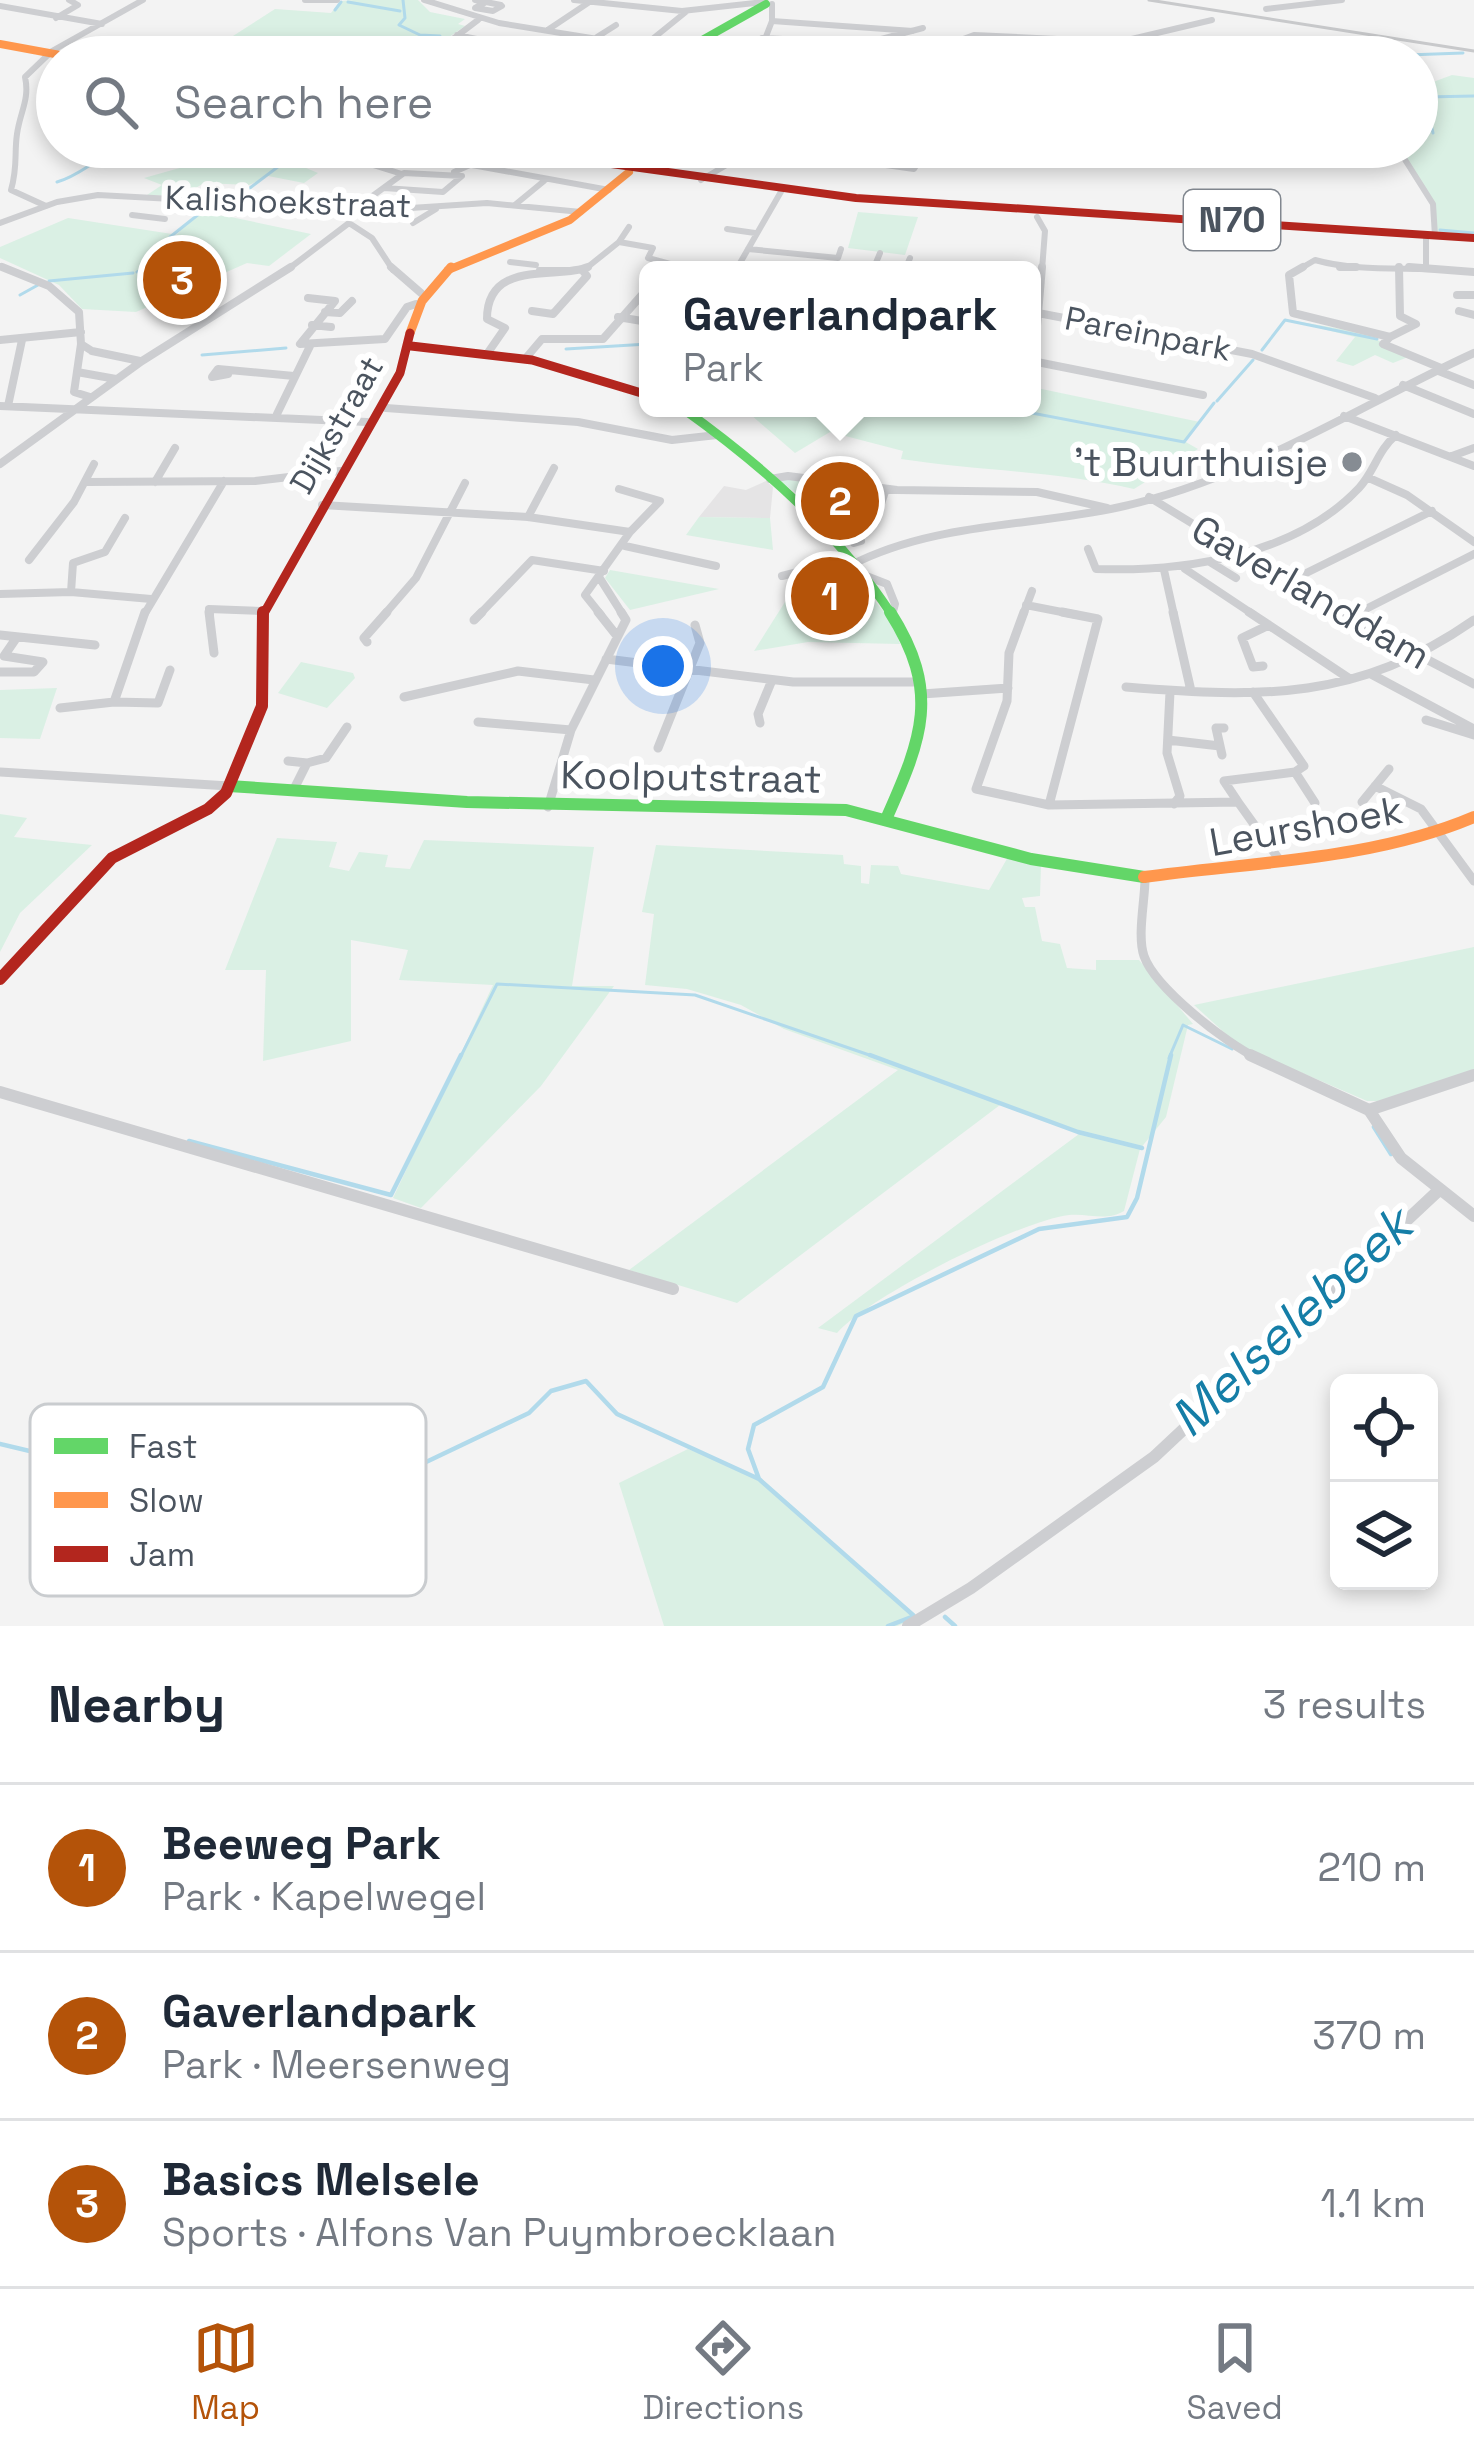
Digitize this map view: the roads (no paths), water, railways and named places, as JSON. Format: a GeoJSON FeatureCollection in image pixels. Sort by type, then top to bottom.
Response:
{"type":"FeatureCollection","features":[{"type":"Feature","properties":{"kind":"main road"},"geometry":{"type":"LineString","coordinates":[[712,36],[771,3]]}},
{"type":"Feature","properties":{"kind":"main road","name":"N70"},"geometry":{"type":"LineString","coordinates":[[607,168],[941,207],[1474,238]]}},
{"type":"Feature","properties":{"kind":"main road"},"geometry":{"type":"LineString","coordinates":[[419,299],[470,255],[552,229],[633,173]]}},
{"type":"Feature","properties":{"kind":"main road","name":"N70"},"geometry":{"type":"LineString","coordinates":[[991,210],[1037,217],[1053,214]]}},
{"type":"Feature","properties":{"kind":"main road","name":"Dijkstraat"},"geometry":{"type":"LineString","coordinates":[[229,786],[262,706],[263,611],[367,422],[400,373],[411,346],[419,299]]}},
{"type":"Feature","properties":{"kind":"main road"},"geometry":{"type":"LineString","coordinates":[[411,346],[525,359],[639,392]]}},
{"type":"Feature","properties":{"kind":"main road"},"geometry":{"type":"LineString","coordinates":[[694,417],[808,508],[892,615],[921,688],[924,718],[886,817]]}},
{"type":"Feature","properties":{"kind":"main road"},"geometry":{"type":"LineString","coordinates":[[0,979],[112,858],[208,808],[229,786]]}},
{"type":"Feature","properties":{"kind":"main road","name":"Koolputstraat"},"geometry":{"type":"LineString","coordinates":[[229,786],[548,806],[846,810],[1031,859],[1144,879]]}},
{"type":"Feature","properties":{"kind":"main road","name":"Leurshoek"},"geometry":{"type":"LineString","coordinates":[[1144,879],[1280,862],[1439,832],[1474,817]]}},
{"type":"Feature","properties":{"kind":"street"},"geometry":{"type":"LineString","coordinates":[[55,18],[78,5],[69,0]]}},
{"type":"Feature","properties":{"kind":"street"},"geometry":{"type":"LineString","coordinates":[[82,36],[143,0]]}},
{"type":"Feature","properties":{"kind":"street"},"geometry":{"type":"LineString","coordinates":[[304,0],[337,0]]}},
{"type":"Feature","properties":{"kind":"street"},"geometry":{"type":"LineString","coordinates":[[424,0],[433,10],[478,20],[590,36]]}},
{"type":"Feature","properties":{"kind":"street"},"geometry":{"type":"LineString","coordinates":[[574,0],[687,11],[771,3],[772,21],[763,36]]}},
{"type":"Feature","properties":{"kind":"street"},"geometry":{"type":"LineString","coordinates":[[641,10],[648,0]]}},
{"type":"Feature","properties":{"kind":"street"},"geometry":{"type":"LineString","coordinates":[[1265,9],[1342,0]]}},
{"type":"Feature","properties":{"kind":"street"},"geometry":{"type":"LineString","coordinates":[[486,2],[502,6],[493,11],[474,6],[486,2]]}},
{"type":"Feature","properties":{"kind":"street"},"geometry":{"type":"LineString","coordinates":[[549,29],[593,2]]}},
{"type":"Feature","properties":{"kind":"street"},"geometry":{"type":"LineString","coordinates":[[0,6],[102,24]]}},
{"type":"Feature","properties":{"kind":"street"},"geometry":{"type":"LineString","coordinates":[[657,36],[687,11]]}},
{"type":"Feature","properties":{"kind":"street"},"geometry":{"type":"LineString","coordinates":[[457,35],[478,20]]}},
{"type":"Feature","properties":{"kind":"street"},"geometry":{"type":"LineString","coordinates":[[1144,36],[1212,20]]}},
{"type":"Feature","properties":{"kind":"street"},"geometry":{"type":"LineString","coordinates":[[772,21],[803,21],[816,28],[914,31]]}},
{"type":"Feature","properties":{"kind":"street"},"geometry":{"type":"LineString","coordinates":[[598,36],[616,26]]}},
{"type":"Feature","properties":{"kind":"street"},"geometry":{"type":"LineString","coordinates":[[901,36],[923,28]]}},
{"type":"Feature","properties":{"kind":"street"},"geometry":{"type":"LineString","coordinates":[[457,35],[462,36]]}},
{"type":"Feature","properties":{"kind":"street"},"geometry":{"type":"LineString","coordinates":[[36,68],[25,77],[28,94],[16,137],[21,156],[10,184],[15,194],[46,206]]}},
{"type":"Feature","properties":{"kind":"street"},"geometry":{"type":"LineString","coordinates":[[382,168],[401,174],[464,168]]}},
{"type":"Feature","properties":{"kind":"street"},"geometry":{"type":"LineString","coordinates":[[486,168],[609,190]]}},
{"type":"Feature","properties":{"kind":"street"},"geometry":{"type":"LineString","coordinates":[[701,180],[721,168]]}},
{"type":"Feature","properties":{"kind":"street"},"geometry":{"type":"LineString","coordinates":[[1410,168],[1433,204],[1424,236],[1430,270]]}},
{"type":"Feature","properties":{"kind":"street"},"geometry":{"type":"LineString","coordinates":[[384,188],[443,192],[462,178],[454,172]]}},
{"type":"Feature","properties":{"kind":"street"},"geometry":{"type":"LineString","coordinates":[[0,464],[142,361],[252,296],[349,224],[355,209],[401,174]]}},
{"type":"Feature","properties":{"kind":"street"},"geometry":{"type":"LineString","coordinates":[[514,205],[544,181]]}},
{"type":"Feature","properties":{"kind":"street"},"geometry":{"type":"LineString","coordinates":[[741,261],[782,190]]}},
{"type":"Feature","properties":{"kind":"street","name":"Kalishoekstraat"},"geometry":{"type":"LineString","coordinates":[[0,223],[46,206],[98,195],[355,209],[514,205],[581,212]]}},
{"type":"Feature","properties":{"kind":"street"},"geometry":{"type":"LineString","coordinates":[[148,217],[174,198]]}},
{"type":"Feature","properties":{"kind":"street"},"geometry":{"type":"LineString","coordinates":[[413,223],[441,206]]}},
{"type":"Feature","properties":{"kind":"street"},"geometry":{"type":"LineString","coordinates":[[132,214],[164,219]]}},
{"type":"Feature","properties":{"kind":"street","name":"Pareinpark"},"geometry":{"type":"LineString","coordinates":[[1037,217],[1048,238],[1041,297]]}},
{"type":"Feature","properties":{"kind":"street"},"geometry":{"type":"LineString","coordinates":[[349,224],[378,242],[395,280],[419,299]]}},
{"type":"Feature","properties":{"kind":"street"},"geometry":{"type":"LineString","coordinates":[[510,262],[583,271],[619,242],[629,227]]}},
{"type":"Feature","properties":{"kind":"street"},"geometry":{"type":"LineString","coordinates":[[727,230],[755,233]]}},
{"type":"Feature","properties":{"kind":"street"},"geometry":{"type":"LineString","coordinates":[[619,242],[653,248],[648,259],[657,261]]}},
{"type":"Feature","properties":{"kind":"street"},"geometry":{"type":"LineString","coordinates":[[748,249],[838,258],[842,249]]}},
{"type":"Feature","properties":{"kind":"street"},"geometry":{"type":"LineString","coordinates":[[877,261],[880,253]]}},
{"type":"Feature","properties":{"kind":"street"},"geometry":{"type":"LineString","coordinates":[[808,261],[809,255]]}},
{"type":"Feature","properties":{"kind":"street"},"geometry":{"type":"LineString","coordinates":[[908,261],[910,257]]}},
{"type":"Feature","properties":{"kind":"street"},"geometry":{"type":"LineString","coordinates":[[1390,337],[1293,313],[1289,275],[1315,260],[1347,269],[1369,264],[1474,272]]}},
{"type":"Feature","properties":{"kind":"street"},"geometry":{"type":"LineString","coordinates":[[0,266],[51,287],[79,312],[82,344],[74,392],[91,397]]}},
{"type":"Feature","properties":{"kind":"street"},"geometry":{"type":"LineString","coordinates":[[487,354],[505,328],[486,317],[491,301],[536,266]]}},
{"type":"Feature","properties":{"kind":"street"},"geometry":{"type":"LineString","coordinates":[[1399,267],[1400,315],[1416,323],[1383,344],[1474,386]]}},
{"type":"Feature","properties":{"kind":"street"},"geometry":{"type":"LineString","coordinates":[[532,310],[553,314],[586,276],[583,271]]}},
{"type":"Feature","properties":{"kind":"street"},"geometry":{"type":"LineString","coordinates":[[1457,295],[1474,295]]}},
{"type":"Feature","properties":{"kind":"street"},"geometry":{"type":"LineString","coordinates":[[525,359],[542,339],[603,338],[639,297]]}},
{"type":"Feature","properties":{"kind":"street"},"geometry":{"type":"LineString","coordinates":[[277,414],[312,325],[335,301],[308,298]]}},
{"type":"Feature","properties":{"kind":"street","name":"Dijkstraat"},"geometry":{"type":"LineString","coordinates":[[305,344],[385,340],[419,299]]}},
{"type":"Feature","properties":{"kind":"street"},"geometry":{"type":"LineString","coordinates":[[325,311],[340,313],[352,301]]}},
{"type":"Feature","properties":{"kind":"street"},"geometry":{"type":"LineString","coordinates":[[1459,311],[1474,315]]}},
{"type":"Feature","properties":{"kind":"street","name":"Pareinpark"},"geometry":{"type":"LineString","coordinates":[[1041,315],[1257,356],[1375,398]]}},
{"type":"Feature","properties":{"kind":"street"},"geometry":{"type":"LineString","coordinates":[[618,317],[639,320]]}},
{"type":"Feature","properties":{"kind":"street"},"geometry":{"type":"LineString","coordinates":[[312,325],[331,327]]}},
{"type":"Feature","properties":{"kind":"street"},"geometry":{"type":"LineString","coordinates":[[0,340],[81,332]]}},
{"type":"Feature","properties":{"kind":"street"},"geometry":{"type":"LineString","coordinates":[[22,340],[4,406],[277,414],[367,422]]}},
{"type":"Feature","properties":{"kind":"street"},"geometry":{"type":"LineString","coordinates":[[82,344],[92,351],[142,361]]}},
{"type":"Feature","properties":{"kind":"street"},"geometry":{"type":"LineString","coordinates":[[79,356],[92,351]]}},
{"type":"Feature","properties":{"kind":"street"},"geometry":{"type":"LineString","coordinates":[[782,576],[850,565],[886,547],[1149,497],[1284,450],[1375,398],[1474,353]]}},
{"type":"Feature","properties":{"kind":"street","name":"Pareinpark"},"geometry":{"type":"LineString","coordinates":[[1041,363],[1203,394]]}},
{"type":"Feature","properties":{"kind":"street"},"geometry":{"type":"LineString","coordinates":[[77,372],[116,379]]}},
{"type":"Feature","properties":{"kind":"street"},"geometry":{"type":"LineString","coordinates":[[228,374],[294,376]]}},
{"type":"Feature","properties":{"kind":"street"},"geometry":{"type":"LineString","coordinates":[[1403,385],[1474,414]]}},
{"type":"Feature","properties":{"kind":"street"},"geometry":{"type":"LineString","coordinates":[[386,408],[578,422],[672,440],[717,435]]}},
{"type":"Feature","properties":{"kind":"street"},"geometry":{"type":"LineString","coordinates":[[1344,416],[1474,466]]}},
{"type":"Feature","properties":{"kind":"street"},"geometry":{"type":"LineString","coordinates":[[1096,569],[1186,571],[1239,552],[1324,513],[1369,478],[1375,452],[1396,435]]}},
{"type":"Feature","properties":{"kind":"street"},"geometry":{"type":"LineString","coordinates":[[155,482],[175,448]]}},
{"type":"Feature","properties":{"kind":"street"},"geometry":{"type":"LineString","coordinates":[[1452,456],[1474,448]]}},
{"type":"Feature","properties":{"kind":"street"},"geometry":{"type":"LineString","coordinates":[[29,560],[87,482],[94,464]]}},
{"type":"Feature","properties":{"kind":"street"},"geometry":{"type":"LineString","coordinates":[[528,517],[554,468]]}},
{"type":"Feature","properties":{"kind":"street"},"geometry":{"type":"LineString","coordinates":[[87,482],[224,481],[340,471]]}},
{"type":"Feature","properties":{"kind":"street"},"geometry":{"type":"LineString","coordinates":[[770,478],[788,476],[886,489],[1037,492],[1104,506]]}},
{"type":"Feature","properties":{"kind":"street"},"geometry":{"type":"LineString","coordinates":[[1369,478],[1432,511],[1474,542]]}},
{"type":"Feature","properties":{"kind":"street"},"geometry":{"type":"LineString","coordinates":[[114,702],[152,599],[224,481]]}},
{"type":"Feature","properties":{"kind":"street"},"geometry":{"type":"LineString","coordinates":[[367,642],[364,638],[416,578],[465,483]]}},
{"type":"Feature","properties":{"kind":"street"},"geometry":{"type":"LineString","coordinates":[[617,636],[586,595],[660,501],[619,489]]}},
{"type":"Feature","properties":{"kind":"street"},"geometry":{"type":"LineString","coordinates":[[861,541],[886,489]]}},
{"type":"Feature","properties":{"kind":"street","name":"Gaverlanddam"},"geometry":{"type":"LineString","coordinates":[[1149,497],[1348,618],[1474,684]]}},
{"type":"Feature","properties":{"kind":"street"},"geometry":{"type":"LineString","coordinates":[[322,505],[528,517],[631,533]]}},
{"type":"Feature","properties":{"kind":"street"},"geometry":{"type":"LineString","coordinates":[[1288,582],[1432,511]]}},
{"type":"Feature","properties":{"kind":"street"},"geometry":{"type":"LineString","coordinates":[[71,592],[73,563],[105,552],[125,518]]}},
{"type":"Feature","properties":{"kind":"street"},"geometry":{"type":"LineString","coordinates":[[625,546],[716,566]]}},
{"type":"Feature","properties":{"kind":"street"},"geometry":{"type":"LineString","coordinates":[[1088,549],[1095,581]]}},
{"type":"Feature","properties":{"kind":"street"},"geometry":{"type":"LineString","coordinates":[[1348,618],[1474,554]]}},
{"type":"Feature","properties":{"kind":"street"},"geometry":{"type":"LineString","coordinates":[[474,620],[532,560],[601,574],[626,613],[571,730],[548,806]]}},
{"type":"Feature","properties":{"kind":"street"},"geometry":{"type":"LineString","coordinates":[[1210,562],[1236,578]]}},
{"type":"Feature","properties":{"kind":"street"},"geometry":{"type":"LineString","coordinates":[[1186,571],[1350,679]]}},
{"type":"Feature","properties":{"kind":"street"},"geometry":{"type":"LineString","coordinates":[[1166,573],[1191,692]]}},
{"type":"Feature","properties":{"kind":"street"},"geometry":{"type":"LineString","coordinates":[[1032,591],[1009,652],[1008,688],[976,789],[1049,805],[1238,802]]}},
{"type":"Feature","properties":{"kind":"street"},"geometry":{"type":"LineString","coordinates":[[0,595],[71,592],[152,599]]}},
{"type":"Feature","properties":{"kind":"street"},"geometry":{"type":"LineString","coordinates":[[1026,605],[1098,619],[1049,805]]}},
{"type":"Feature","properties":{"kind":"street"},"geometry":{"type":"LineString","coordinates":[[214,653],[209,609],[263,611]]}},
{"type":"Feature","properties":{"kind":"street"},"geometry":{"type":"LineString","coordinates":[[1126,687],[1253,692],[1350,679],[1419,656],[1474,620]]}},
{"type":"Feature","properties":{"kind":"street"},"geometry":{"type":"LineString","coordinates":[[658,748],[700,643],[694,625]]}},
{"type":"Feature","properties":{"kind":"street"},"geometry":{"type":"LineString","coordinates":[[1257,668],[1243,636],[1269,625]]}},
{"type":"Feature","properties":{"kind":"street"},"geometry":{"type":"LineString","coordinates":[[1,636],[95,645]]}},
{"type":"Feature","properties":{"kind":"street"},"geometry":{"type":"LineString","coordinates":[[0,672],[34,672],[43,662],[4,656],[17,637]]}},
{"type":"Feature","properties":{"kind":"street"},"geometry":{"type":"LineString","coordinates":[[606,659],[772,680],[1008,688]]}},
{"type":"Feature","properties":{"kind":"street"},"geometry":{"type":"LineString","coordinates":[[60,708],[114,702],[158,704],[170,670]]}},
{"type":"Feature","properties":{"kind":"street"},"geometry":{"type":"LineString","coordinates":[[404,697],[518,671],[593,680]]}},
{"type":"Feature","properties":{"kind":"street"},"geometry":{"type":"LineString","coordinates":[[1371,674],[1474,732]]}},
{"type":"Feature","properties":{"kind":"street"},"geometry":{"type":"LineString","coordinates":[[760,723],[758,713],[772,680]]}},
{"type":"Feature","properties":{"kind":"street"},"geometry":{"type":"LineString","coordinates":[[1170,692],[1168,740],[1180,796],[1174,804]]}},
{"type":"Feature","properties":{"kind":"street"},"geometry":{"type":"LineString","coordinates":[[1253,692],[1302,763],[1295,772],[1224,781],[1280,862]]}},
{"type":"Feature","properties":{"kind":"street"},"geometry":{"type":"LineString","coordinates":[[1426,720],[1474,732]]}},
{"type":"Feature","properties":{"kind":"street"},"geometry":{"type":"LineString","coordinates":[[478,722],[571,730]]}},
{"type":"Feature","properties":{"kind":"street"},"geometry":{"type":"LineString","coordinates":[[288,761],[307,764],[326,758],[347,727]]}},
{"type":"Feature","properties":{"kind":"street"},"geometry":{"type":"LineString","coordinates":[[1168,740],[1221,750],[1216,728],[1224,728]]}},
{"type":"Feature","properties":{"kind":"street"},"geometry":{"type":"LineString","coordinates":[[293,791],[307,764]]}},
{"type":"Feature","properties":{"kind":"street"},"geometry":{"type":"LineString","coordinates":[[1362,802],[1389,769]]}},
{"type":"Feature","properties":{"kind":"street"},"geometry":{"type":"LineString","coordinates":[[0,772],[229,786]]}},
{"type":"Feature","properties":{"kind":"street"},"geometry":{"type":"LineString","coordinates":[[1295,772],[1315,803]]}},
{"type":"Feature","properties":{"kind":"street"},"geometry":{"type":"LineString","coordinates":[[1375,787],[1412,801],[1474,881]]}},
{"type":"Feature","properties":{"kind":"street"},"geometry":{"type":"LineString","coordinates":[[1144,879],[1144,956],[1178,999],[1235,1048],[1369,1110],[1401,1158],[1474,1216]]}},
{"type":"Feature","properties":{"kind":"street"},"geometry":{"type":"LineString","coordinates":[[1369,1110],[1474,1075]]}},
{"type":"Feature","properties":{"kind":"street"},"geometry":{"type":"LineString","coordinates":[[0,1092],[673,1289]]}},
{"type":"Feature","properties":{"kind":"street"},"geometry":{"type":"LineString","coordinates":[[908,1626],[971,1588],[1154,1456],[1438,1190]]}},
{"type":"Feature","properties":{"kind":"waterway"},"geometry":{"type":"LineString","coordinates":[[403,0],[405,18],[399,25],[420,35],[440,36]]}},
{"type":"Feature","properties":{"kind":"waterway"},"geometry":{"type":"LineString","coordinates":[[335,10],[341,2]]}},
{"type":"Feature","properties":{"kind":"waterway"},"geometry":{"type":"LineString","coordinates":[[348,2],[400,11]]}},
{"type":"Feature","properties":{"kind":"waterway"},"geometry":{"type":"LineString","coordinates":[[1438,54],[1463,53]]}},
{"type":"Feature","properties":{"kind":"waterway"},"geometry":{"type":"LineString","coordinates":[[1438,97],[1474,96]]}},
{"type":"Feature","properties":{"kind":"waterway"},"geometry":{"type":"LineString","coordinates":[[57,182],[87,168]]}},
{"type":"Feature","properties":{"kind":"waterway"},"geometry":{"type":"LineString","coordinates":[[234,200],[276,168]]}},
{"type":"Feature","properties":{"kind":"waterway"},"geometry":{"type":"LineString","coordinates":[[137,272],[185,256],[182,244],[187,238],[170,237],[214,202]]}},
{"type":"Feature","properties":{"kind":"waterway"},"geometry":{"type":"LineString","coordinates":[[1440,230],[1474,233]]}},
{"type":"Feature","properties":{"kind":"waterway"},"geometry":{"type":"LineString","coordinates":[[49,281],[133,273]]}},
{"type":"Feature","properties":{"kind":"waterway"},"geometry":{"type":"LineString","coordinates":[[20,295],[38,285]]}},
{"type":"Feature","properties":{"kind":"waterway"},"geometry":{"type":"LineString","coordinates":[[1262,350],[1285,320],[1377,339]]}},
{"type":"Feature","properties":{"kind":"waterway"},"geometry":{"type":"LineString","coordinates":[[566,349],[639,345]]}},
{"type":"Feature","properties":{"kind":"waterway"},"geometry":{"type":"LineString","coordinates":[[202,355],[286,348]]}},
{"type":"Feature","properties":{"kind":"waterway"},"geometry":{"type":"LineString","coordinates":[[1217,401],[1253,360]]}},
{"type":"Feature","properties":{"kind":"waterway"},"geometry":{"type":"LineString","coordinates":[[1041,415],[1184,442],[1214,403]]}},
{"type":"Feature","properties":{"kind":"waterway"},"geometry":{"type":"LineString","coordinates":[[460,1058],[497,984],[695,995],[878,1058]]}},
{"type":"Feature","properties":{"kind":"waterway","name":"Melselebeek"},"geometry":{"type":"LineString","coordinates":[[1169,1058],[1183,1025],[1232,1049]]}},
{"type":"Feature","properties":{"kind":"waterway"},"geometry":{"type":"LineString","coordinates":[[189,1141],[391,1195],[461,1055]]}},
{"type":"Feature","properties":{"kind":"waterway"},"geometry":{"type":"LineString","coordinates":[[870,1055],[1078,1132],[1142,1148]]}},
{"type":"Feature","properties":{"kind":"waterway","name":"Melselebeek"},"geometry":{"type":"LineString","coordinates":[[759,1479],[748,1449],[754,1425],[823,1387],[856,1316],[1039,1229],[1127,1217],[1137,1198],[1171,1055]]}},
{"type":"Feature","properties":{"kind":"waterway","name":"Melselebeek"},"geometry":{"type":"LineString","coordinates":[[1374,1127],[1391,1154]]}},
{"type":"Feature","properties":{"kind":"waterway","name":"Melselebeek"},"geometry":{"type":"LineString","coordinates":[[426,1462],[529,1413],[551,1391],[586,1381],[617,1414],[759,1479]]}},
{"type":"Feature","properties":{"kind":"waterway","name":"Melselebeek"},"geometry":{"type":"LineString","coordinates":[[0,1444],[30,1451]]}},
{"type":"Feature","properties":{"kind":"waterway","name":"Melselebeek"},"geometry":{"type":"LineString","coordinates":[[759,1479],[913,1615]]}},
{"type":"Feature","properties":{"kind":"waterway","name":"Melselebeek"},"geometry":{"type":"LineString","coordinates":[[888,1626],[914,1616]]}},
{"type":"Feature","properties":{"kind":"waterway"},"geometry":{"type":"LineString","coordinates":[[945,1617],[955,1626]]}},
{"type":"Feature","properties":{"kind":"railway"},"geometry":{"type":"LineString","coordinates":[[1149,0],[1378,36]]}},
{"type":"Feature","properties":{"kind":"railway"},"geometry":{"type":"LineString","coordinates":[[1438,45],[1474,51]]}},
{"type":"Feature","properties":{"kind":"place","name":"Basics Melsele"},"geometry":{"type":"Point","coordinates":[182,280]}},
{"type":"Feature","properties":{"kind":"place","name":"'t Buurthuisje"},"geometry":{"type":"Point","coordinates":[1352,462]}},
{"type":"Feature","properties":{"kind":"place","name":"Gaverlandpark"},"geometry":{"type":"Point","coordinates":[840,501]}},
{"type":"Feature","properties":{"kind":"place","name":"Beeweg Park"},"geometry":{"type":"Point","coordinates":[830,596]}}]}
